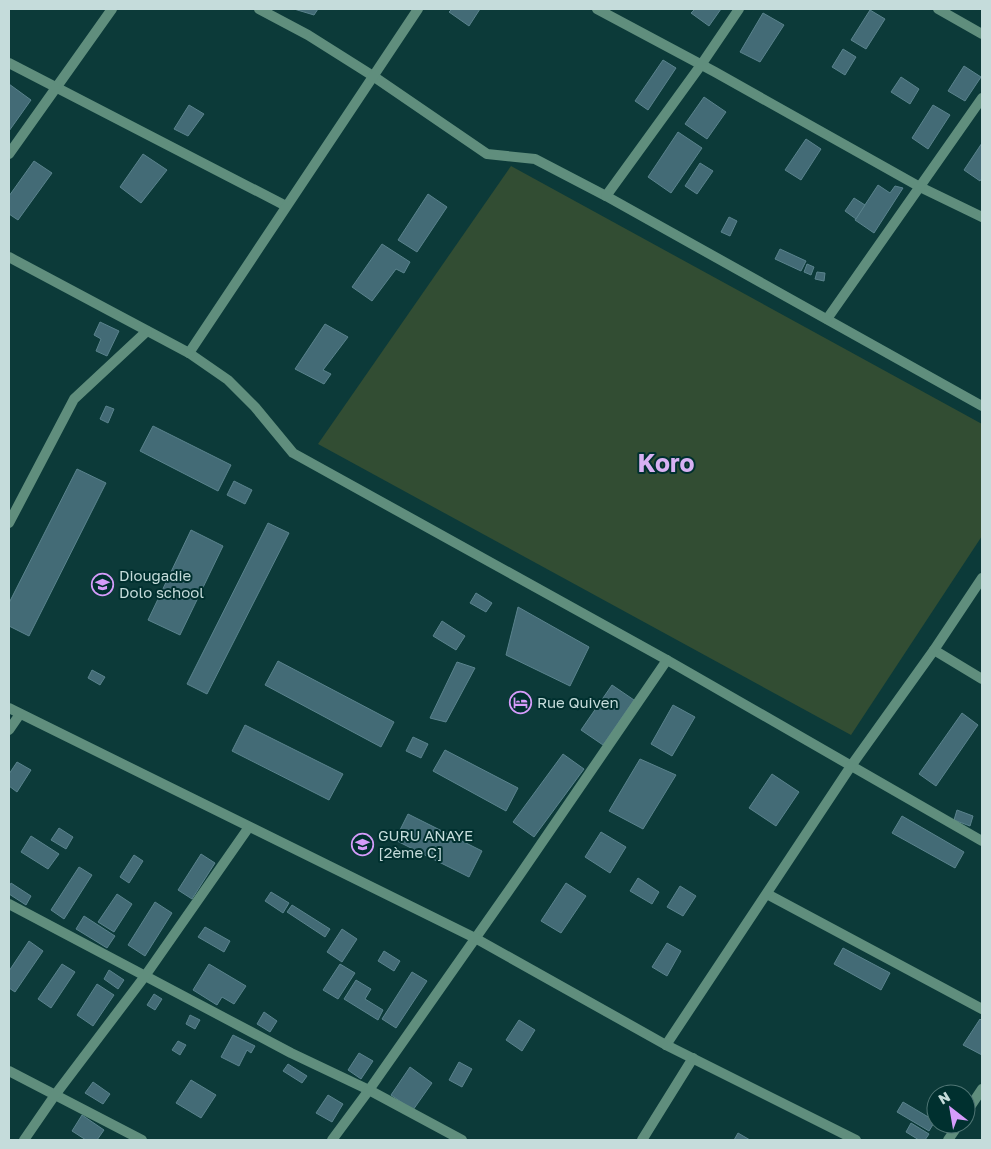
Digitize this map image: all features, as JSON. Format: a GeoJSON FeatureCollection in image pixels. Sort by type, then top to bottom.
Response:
{"type":"FeatureCollection","features":[{"type":"Feature","properties":{"kind":"street"},"geometry":{"type":"LineString","coordinates":[[9,154],[112,9]]}},
{"type":"Feature","properties":{"kind":"street"},"geometry":{"type":"LineString","coordinates":[[259,9],[308,35],[373,76],[487,154],[536,159],[606,196],[982,406]]}},
{"type":"Feature","properties":{"kind":"street"},"geometry":{"type":"LineString","coordinates":[[189,353],[418,9]]}},
{"type":"Feature","properties":{"kind":"street"},"geometry":{"type":"LineString","coordinates":[[597,9],[920,187],[982,217]]}},
{"type":"Feature","properties":{"kind":"street"},"geometry":{"type":"LineString","coordinates":[[606,196],[739,9]]}},
{"type":"Feature","properties":{"kind":"street"},"geometry":{"type":"LineString","coordinates":[[938,9],[982,34]]}},
{"type":"Feature","properties":{"kind":"street"},"geometry":{"type":"LineString","coordinates":[[9,63],[286,206]]}},
{"type":"Feature","properties":{"kind":"street"},"geometry":{"type":"LineString","coordinates":[[827,319],[982,98]]}},
{"type":"Feature","properties":{"kind":"street"},"geometry":{"type":"LineString","coordinates":[[9,257],[189,353],[228,380],[255,407],[293,453],[667,660],[982,840]]}},
{"type":"Feature","properties":{"kind":"street"},"geometry":{"type":"LineString","coordinates":[[9,523],[74,399],[147,331]]}},
{"type":"Feature","properties":{"kind":"street"},"geometry":{"type":"LineString","coordinates":[[666,1045],[851,766],[934,650],[982,578]]}},
{"type":"Feature","properties":{"kind":"street"},"geometry":{"type":"LineString","coordinates":[[934,650],[982,679]]}},
{"type":"Feature","properties":{"kind":"street"},"geometry":{"type":"LineString","coordinates":[[332,1140],[369,1090],[667,660]]}},
{"type":"Feature","properties":{"kind":"street"},"geometry":{"type":"LineString","coordinates":[[9,708],[475,938],[666,1045],[856,1140]]}},
{"type":"Feature","properties":{"kind":"street"},"geometry":{"type":"LineString","coordinates":[[9,730],[20,714]]}},
{"type":"Feature","properties":{"kind":"street"},"geometry":{"type":"LineString","coordinates":[[24,1140],[55,1095],[145,976],[249,827]]}},
{"type":"Feature","properties":{"kind":"street"},"geometry":{"type":"LineString","coordinates":[[767,894],[982,1009]]}},
{"type":"Feature","properties":{"kind":"street"},"geometry":{"type":"LineString","coordinates":[[9,904],[291,1053],[369,1090],[462,1140]]}},
{"type":"Feature","properties":{"kind":"street"},"geometry":{"type":"LineString","coordinates":[[642,1140],[693,1058]]}},
{"type":"Feature","properties":{"kind":"street"},"geometry":{"type":"LineString","coordinates":[[9,1071],[142,1140]]}},
{"type":"Feature","properties":{"kind":"green space"},"geometry":{"type":"Polygon","coordinates":[[[511,166],[982,424],[982,536],[851,735],[318,444],[511,166]]]}},
{"type":"Feature","properties":{"kind":"building"},"geometry":{"type":"Polygon","coordinates":[[[294,9],[318,9],[314,15],[294,9]]]}},
{"type":"Feature","properties":{"kind":"building"},"geometry":{"type":"Polygon","coordinates":[[[452,9],[480,9],[469,26],[449,12],[452,9]]]}},
{"type":"Feature","properties":{"kind":"building"},"geometry":{"type":"Polygon","coordinates":[[[695,9],[721,9],[709,26],[691,13],[695,9]]]}},
{"type":"Feature","properties":{"kind":"building"},"geometry":{"type":"Polygon","coordinates":[[[870,10],[885,19],[866,49],[851,40],[870,10]]]}},
{"type":"Feature","properties":{"kind":"building"},"geometry":{"type":"Polygon","coordinates":[[[763,13],[784,25],[760,62],[740,52],[763,13]]]}},
{"type":"Feature","properties":{"kind":"building"},"geometry":{"type":"Polygon","coordinates":[[[843,49],[856,57],[845,75],[832,67],[843,49]]]}},
{"type":"Feature","properties":{"kind":"building"},"geometry":{"type":"Polygon","coordinates":[[[663,60],[676,68],[648,110],[635,101],[663,60]]]}},
{"type":"Feature","properties":{"kind":"building"},"geometry":{"type":"Polygon","coordinates":[[[964,66],[981,77],[965,101],[948,91],[964,66]]]}},
{"type":"Feature","properties":{"kind":"building"},"geometry":{"type":"Polygon","coordinates":[[[901,77],[919,89],[910,104],[891,92],[901,77]]]}},
{"type":"Feature","properties":{"kind":"building"},"geometry":{"type":"Polygon","coordinates":[[[9,84],[31,100],[9,131],[9,84]]]}},
{"type":"Feature","properties":{"kind":"building"},"geometry":{"type":"Polygon","coordinates":[[[704,97],[726,112],[707,139],[685,124],[704,97]]]}},
{"type":"Feature","properties":{"kind":"building"},"geometry":{"type":"Polygon","coordinates":[[[189,105],[204,114],[188,136],[174,129],[189,105]]]}},
{"type":"Feature","properties":{"kind":"building"},"geometry":{"type":"Polygon","coordinates":[[[933,105],[950,115],[928,149],[912,138],[933,105]]]}},
{"type":"Feature","properties":{"kind":"building"},"geometry":{"type":"Polygon","coordinates":[[[678,132],[702,148],[671,193],[648,177],[678,132]]]}},
{"type":"Feature","properties":{"kind":"building"},"geometry":{"type":"Polygon","coordinates":[[[806,139],[821,149],[801,180],[785,170],[806,139]]]}},
{"type":"Feature","properties":{"kind":"building"},"geometry":{"type":"Polygon","coordinates":[[[982,143],[982,178],[980,181],[964,170],[982,143]]]}},
{"type":"Feature","properties":{"kind":"building"},"geometry":{"type":"Polygon","coordinates":[[[143,154],[167,170],[141,203],[120,187],[143,154]]]}},
{"type":"Feature","properties":{"kind":"building"},"geometry":{"type":"Polygon","coordinates":[[[34,161],[52,173],[18,220],[9,214],[9,196],[34,161]]]}},
{"type":"Feature","properties":{"kind":"building"},"geometry":{"type":"Polygon","coordinates":[[[700,163],[713,171],[697,194],[685,186],[700,163]]]}},
{"type":"Feature","properties":{"kind":"building"},"geometry":{"type":"Polygon","coordinates":[[[878,185],[890,193],[895,186],[903,188],[874,233],[855,220],[878,185]]]}},
{"type":"Feature","properties":{"kind":"building"},"geometry":{"type":"Polygon","coordinates":[[[428,194],[447,207],[417,252],[398,240],[428,194]]]}},
{"type":"Feature","properties":{"kind":"building"},"geometry":{"type":"Polygon","coordinates":[[[854,198],[865,205],[856,219],[845,211],[854,198]]]}},
{"type":"Feature","properties":{"kind":"building"},"geometry":{"type":"Polygon","coordinates":[[[729,217],[737,221],[730,236],[721,232],[729,217]]]}},
{"type":"Feature","properties":{"kind":"building"},"geometry":{"type":"Polygon","coordinates":[[[382,244],[410,262],[404,273],[396,269],[372,301],[352,287],[382,244]]]}},
{"type":"Feature","properties":{"kind":"building"},"geometry":{"type":"Polygon","coordinates":[[[780,249],[806,261],[801,271],[775,259],[780,249]]]}},
{"type":"Feature","properties":{"kind":"building"},"geometry":{"type":"Polygon","coordinates":[[[807,264],[814,267],[811,275],[804,272],[807,264]]]}},
{"type":"Feature","properties":{"kind":"building"},"geometry":{"type":"Polygon","coordinates":[[[817,272],[825,273],[824,281],[815,279],[817,272]]]}},
{"type":"Feature","properties":{"kind":"building"},"geometry":{"type":"Polygon","coordinates":[[[100,322],[119,331],[107,356],[96,351],[101,339],[94,335],[100,322]]]}},
{"type":"Feature","properties":{"kind":"building"},"geometry":{"type":"Polygon","coordinates":[[[325,324],[348,337],[323,370],[331,374],[324,384],[295,369],[325,324]]]}},
{"type":"Feature","properties":{"kind":"building"},"geometry":{"type":"Polygon","coordinates":[[[106,406],[114,409],[108,423],[100,419],[106,406]]]}},
{"type":"Feature","properties":{"kind":"building"},"geometry":{"type":"Polygon","coordinates":[[[153,426],[231,465],[218,491],[140,451],[153,426]]]}},
{"type":"Feature","properties":{"kind":"building"},"geometry":{"type":"Polygon","coordinates":[[[77,469],[106,483],[29,636],[9,626],[9,603],[77,469]]]}},
{"type":"Feature","properties":{"kind":"building"},"geometry":{"type":"Polygon","coordinates":[[[234,481],[252,490],[245,504],[227,495],[234,481]]]}},
{"type":"Feature","properties":{"kind":"building"},"geometry":{"type":"Polygon","coordinates":[[[268,523],[289,533],[207,694],[187,684],[268,523]]]}},
{"type":"Feature","properties":{"kind":"building"},"geometry":{"type":"Polygon","coordinates":[[[191,530],[223,546],[180,635],[148,620],[191,530]]]}},
{"type":"Feature","properties":{"kind":"building"},"geometry":{"type":"Polygon","coordinates":[[[476,593],[492,603],[486,612],[470,603],[476,593]]]}},
{"type":"Feature","properties":{"kind":"building"},"geometry":{"type":"Polygon","coordinates":[[[518,607],[589,647],[570,686],[506,655],[518,607]]]}},
{"type":"Feature","properties":{"kind":"building"},"geometry":{"type":"Polygon","coordinates":[[[442,621],[465,636],[456,650],[433,636],[442,621]]]}},
{"type":"Feature","properties":{"kind":"building"},"geometry":{"type":"Polygon","coordinates":[[[278,661],[394,722],[381,747],[265,685],[278,661]]]}},
{"type":"Feature","properties":{"kind":"building"},"geometry":{"type":"Polygon","coordinates":[[[457,662],[475,668],[446,722],[430,718],[457,662]]]}},
{"type":"Feature","properties":{"kind":"building"},"geometry":{"type":"Polygon","coordinates":[[[92,670],[105,677],[100,685],[88,678],[92,670]]]}},
{"type":"Feature","properties":{"kind":"building"},"geometry":{"type":"Polygon","coordinates":[[[612,685],[634,700],[603,745],[581,730],[612,685]]]}},
{"type":"Feature","properties":{"kind":"building"},"geometry":{"type":"Polygon","coordinates":[[[673,705],[695,717],[672,756],[651,744],[673,705]]]}},
{"type":"Feature","properties":{"kind":"building"},"geometry":{"type":"Polygon","coordinates":[[[962,713],[978,725],[936,786],[919,774],[962,713]]]}},
{"type":"Feature","properties":{"kind":"building"},"geometry":{"type":"Polygon","coordinates":[[[245,725],[343,774],[329,800],[232,751],[245,725]]]}},
{"type":"Feature","properties":{"kind":"building"},"geometry":{"type":"Polygon","coordinates":[[[413,737],[428,744],[421,758],[406,751],[413,737]]]}},
{"type":"Feature","properties":{"kind":"building"},"geometry":{"type":"Polygon","coordinates":[[[445,750],[518,788],[506,811],[433,771],[445,750]]]}},
{"type":"Feature","properties":{"kind":"building"},"geometry":{"type":"Polygon","coordinates":[[[563,754],[584,769],[534,837],[513,822],[563,754]]]}},
{"type":"Feature","properties":{"kind":"building"},"geometry":{"type":"Polygon","coordinates":[[[640,759],[676,775],[643,829],[609,811],[640,759]]]}},
{"type":"Feature","properties":{"kind":"building"},"geometry":{"type":"Polygon","coordinates":[[[17,762],[31,770],[17,792],[9,786],[9,774],[17,762]]]}},
{"type":"Feature","properties":{"kind":"building"},"geometry":{"type":"Polygon","coordinates":[[[772,774],[799,792],[776,826],[749,808],[772,774]]]}},
{"type":"Feature","properties":{"kind":"building"},"geometry":{"type":"Polygon","coordinates":[[[957,810],[973,816],[970,826],[954,820],[957,810]]]}},
{"type":"Feature","properties":{"kind":"building"},"geometry":{"type":"Polygon","coordinates":[[[408,814],[482,851],[469,877],[395,840],[408,814]]]}},
{"type":"Feature","properties":{"kind":"building"},"geometry":{"type":"Polygon","coordinates":[[[902,816],[964,852],[955,868],[892,833],[902,816]]]}},
{"type":"Feature","properties":{"kind":"building"},"geometry":{"type":"Polygon","coordinates":[[[59,828],[73,837],[66,849],[51,840],[59,828]]]}},
{"type":"Feature","properties":{"kind":"building"},"geometry":{"type":"Polygon","coordinates":[[[601,832],[626,847],[610,873],[585,857],[601,832]]]}},
{"type":"Feature","properties":{"kind":"building"},"geometry":{"type":"Polygon","coordinates":[[[31,836],[59,854],[48,869],[21,852],[31,836]]]}},
{"type":"Feature","properties":{"kind":"building"},"geometry":{"type":"Polygon","coordinates":[[[201,854],[215,863],[192,899],[178,890],[201,854]]]}},
{"type":"Feature","properties":{"kind":"building"},"geometry":{"type":"Polygon","coordinates":[[[134,855],[143,861],[129,883],[120,877],[134,855]]]}},
{"type":"Feature","properties":{"kind":"building"},"geometry":{"type":"Polygon","coordinates":[[[79,867],[92,875],[64,919],[51,910],[79,867]]]}},
{"type":"Feature","properties":{"kind":"building"},"geometry":{"type":"Polygon","coordinates":[[[638,878],[659,892],[652,904],[630,891],[638,878]]]}},
{"type":"Feature","properties":{"kind":"building"},"geometry":{"type":"Polygon","coordinates":[[[11,883],[31,896],[26,905],[9,894],[11,883]]]}},
{"type":"Feature","properties":{"kind":"building"},"geometry":{"type":"Polygon","coordinates":[[[566,883],[586,896],[561,933],[541,921],[566,883]]]}},
{"type":"Feature","properties":{"kind":"building"},"geometry":{"type":"Polygon","coordinates":[[[680,886],[696,896],[683,916],[667,907],[680,886]]]}},
{"type":"Feature","properties":{"kind":"building"},"geometry":{"type":"Polygon","coordinates":[[[271,892],[289,903],[283,913],[265,901],[271,892]]]}},
{"type":"Feature","properties":{"kind":"building"},"geometry":{"type":"Polygon","coordinates":[[[117,894],[132,904],[114,932],[98,922],[117,894]]]}},
{"type":"Feature","properties":{"kind":"building"},"geometry":{"type":"Polygon","coordinates":[[[155,902],[172,913],[145,956],[128,945],[155,902]]]}},
{"type":"Feature","properties":{"kind":"building"},"geometry":{"type":"Polygon","coordinates":[[[292,905],[330,929],[325,937],[287,912],[292,905]]]}},
{"type":"Feature","properties":{"kind":"building"},"geometry":{"type":"Polygon","coordinates":[[[84,916],[115,936],[107,948],[76,929],[84,916]]]}},
{"type":"Feature","properties":{"kind":"building"},"geometry":{"type":"Polygon","coordinates":[[[205,927],[230,941],[224,952],[198,937],[205,927]]]}},
{"type":"Feature","properties":{"kind":"building"},"geometry":{"type":"Polygon","coordinates":[[[342,929],[357,939],[342,962],[327,952],[342,929]]]}},
{"type":"Feature","properties":{"kind":"building"},"geometry":{"type":"Polygon","coordinates":[[[29,941],[43,951],[15,992],[9,988],[9,971],[29,941]]]}},
{"type":"Feature","properties":{"kind":"building"},"geometry":{"type":"Polygon","coordinates":[[[667,943],[681,951],[667,976],[652,967],[667,943]]]}},
{"type":"Feature","properties":{"kind":"building"},"geometry":{"type":"Polygon","coordinates":[[[843,948],[890,973],[881,990],[834,964],[843,948]]]}},
{"type":"Feature","properties":{"kind":"building"},"geometry":{"type":"Polygon","coordinates":[[[384,951],[400,961],[394,971],[378,961],[384,951]]]}},
{"type":"Feature","properties":{"kind":"building"},"geometry":{"type":"Polygon","coordinates":[[[62,964],[75,972],[51,1008],[38,999],[62,964]]]}},
{"type":"Feature","properties":{"kind":"building"},"geometry":{"type":"Polygon","coordinates":[[[209,964],[246,986],[234,1004],[222,997],[217,1005],[193,990],[209,964]]]}},
{"type":"Feature","properties":{"kind":"building"},"geometry":{"type":"Polygon","coordinates":[[[340,964],[355,973],[338,999],[323,990],[340,964]]]}},
{"type":"Feature","properties":{"kind":"building"},"geometry":{"type":"Polygon","coordinates":[[[109,970],[124,980],[118,989],[104,979],[109,970]]]}},
{"type":"Feature","properties":{"kind":"building"},"geometry":{"type":"Polygon","coordinates":[[[412,972],[427,981],[396,1028],[382,1019],[412,972]]]}},
{"type":"Feature","properties":{"kind":"building"},"geometry":{"type":"Polygon","coordinates":[[[356,980],[371,989],[365,999],[383,1010],[378,1020],[344,999],[356,980]]]}},
{"type":"Feature","properties":{"kind":"building"},"geometry":{"type":"Polygon","coordinates":[[[97,984],[114,995],[93,1026],[77,1015],[97,984]]]}},
{"type":"Feature","properties":{"kind":"building"},"geometry":{"type":"Polygon","coordinates":[[[154,994],[162,999],[155,1010],[147,1005],[154,994]]]}},
{"type":"Feature","properties":{"kind":"building"},"geometry":{"type":"Polygon","coordinates":[[[264,1012],[277,1021],[270,1032],[257,1024],[264,1012]]]}},
{"type":"Feature","properties":{"kind":"building"},"geometry":{"type":"Polygon","coordinates":[[[190,1015],[200,1020],[195,1029],[186,1024],[190,1015]]]}},
{"type":"Feature","properties":{"kind":"building"},"geometry":{"type":"Polygon","coordinates":[[[980,1019],[982,1021],[982,1055],[963,1045],[980,1019]]]}},
{"type":"Feature","properties":{"kind":"building"},"geometry":{"type":"Polygon","coordinates":[[[519,1020],[535,1030],[522,1051],[506,1040],[519,1020]]]}},
{"type":"Feature","properties":{"kind":"building"},"geometry":{"type":"Polygon","coordinates":[[[233,1035],[255,1046],[251,1053],[247,1050],[239,1066],[221,1057],[233,1035]]]}},
{"type":"Feature","properties":{"kind":"building"},"geometry":{"type":"Polygon","coordinates":[[[178,1041],[186,1045],[180,1055],[172,1050],[178,1041]]]}},
{"type":"Feature","properties":{"kind":"building"},"geometry":{"type":"Polygon","coordinates":[[[359,1053],[373,1061],[361,1079],[348,1070],[359,1053]]]}},
{"type":"Feature","properties":{"kind":"building"},"geometry":{"type":"Polygon","coordinates":[[[459,1062],[472,1069],[462,1087],[449,1080],[459,1062]]]}},
{"type":"Feature","properties":{"kind":"building"},"geometry":{"type":"Polygon","coordinates":[[[288,1064],[307,1076],[302,1083],[283,1071],[288,1064]]]}},
{"type":"Feature","properties":{"kind":"building"},"geometry":{"type":"Polygon","coordinates":[[[410,1067],[432,1083],[413,1110],[391,1095],[410,1067]]]}},
{"type":"Feature","properties":{"kind":"building"},"geometry":{"type":"Polygon","coordinates":[[[191,1080],[216,1095],[201,1118],[176,1103],[191,1080]]]}},
{"type":"Feature","properties":{"kind":"building"},"geometry":{"type":"Polygon","coordinates":[[[93,1082],[110,1094],[103,1104],[85,1093],[93,1082]]]}},
{"type":"Feature","properties":{"kind":"building"},"geometry":{"type":"Polygon","coordinates":[[[328,1095],[343,1104],[332,1122],[316,1113],[328,1095]]]}},
{"type":"Feature","properties":{"kind":"building"},"geometry":{"type":"Polygon","coordinates":[[[903,1102],[926,1116],[926,1129],[897,1112],[903,1102]]]}},
{"type":"Feature","properties":{"kind":"building"},"geometry":{"type":"Polygon","coordinates":[[[82,1115],[104,1130],[97,1140],[86,1140],[72,1131],[82,1115]]]}},
{"type":"Feature","properties":{"kind":"building"},"geometry":{"type":"Polygon","coordinates":[[[911,1123],[926,1134],[929,1134],[925,1140],[919,1140],[906,1132],[911,1123]]]}},
{"type":"Feature","properties":{"kind":"building"},"geometry":{"type":"Polygon","coordinates":[[[738,1133],[750,1140],[734,1140],[738,1133]]]}},
{"type":"Feature","properties":{"kind":"place","name":"Diougadie Dolo school"},"geometry":{"type":"Point","coordinates":[103,584]}},
{"type":"Feature","properties":{"kind":"place","name":"Rue Quiven"},"geometry":{"type":"Point","coordinates":[521,702]}},
{"type":"Feature","properties":{"kind":"place","name":"GURU ANAYE [2ème C]"},"geometry":{"type":"Point","coordinates":[362,844]}},
{"type":"Feature","properties":{"kind":"district","name":"Koro"},"geometry":{"type":"Point","coordinates":[666,462]}}]}
